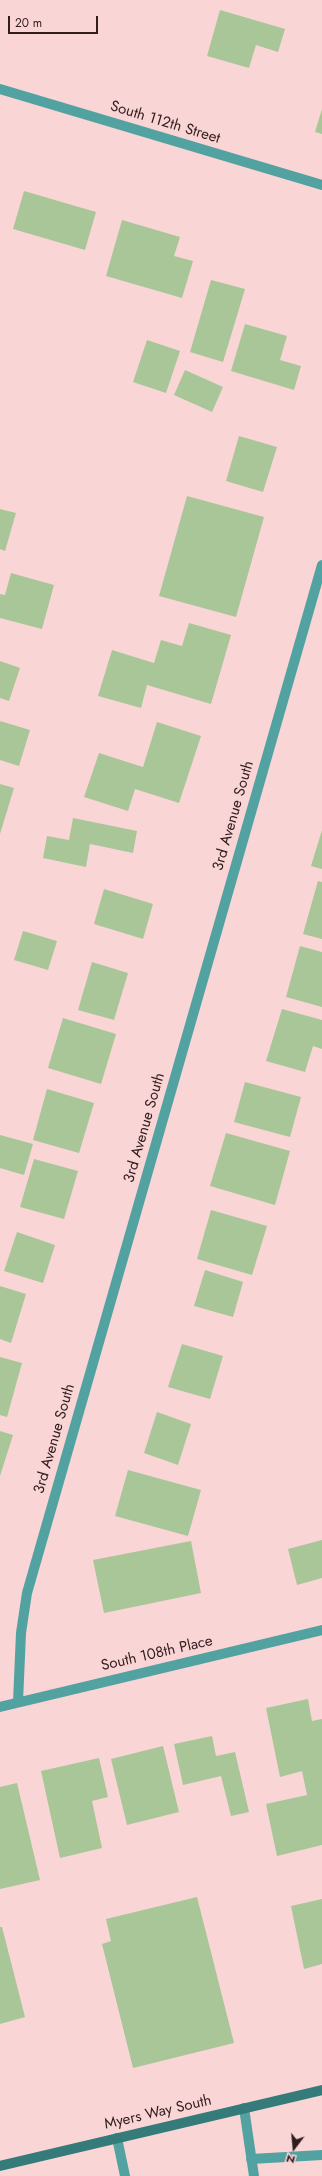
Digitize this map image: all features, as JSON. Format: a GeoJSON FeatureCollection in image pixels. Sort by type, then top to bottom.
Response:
{"type":"FeatureCollection","features":[{"type":"Feature","properties":{"kind":"main road","name":"Myers Way South"},"geometry":{"type":"LineString","coordinates":[[0,2166],[321,2091]]}},
{"type":"Feature","properties":{"kind":"street","name":"South 112th Street"},"geometry":{"type":"LineString","coordinates":[[0,89],[322,185]]}},
{"type":"Feature","properties":{"kind":"street","name":"3rd Avenue South"},"geometry":{"type":"LineString","coordinates":[[18,1702],[19,1655],[27,1593],[322,565]]}},
{"type":"Feature","properties":{"kind":"street","name":"South 108th Place"},"geometry":{"type":"LineString","coordinates":[[0,1707],[322,1630]]}},
{"type":"Feature","properties":{"kind":"street"},"geometry":{"type":"LineString","coordinates":[[244,2108],[254,2176]]}},
{"type":"Feature","properties":{"kind":"street"},"geometry":{"type":"LineString","coordinates":[[117,2138],[126,2176]]}},
{"type":"Feature","properties":{"kind":"street"},"geometry":{"type":"LineString","coordinates":[[251,2159],[322,2155]]}},
{"type":"Feature","properties":{"kind":"building"},"geometry":{"type":"Polygon","coordinates":[[[220,10],[285,29],[278,52],[256,45],[249,68],[207,56],[220,10]]]}},
{"type":"Feature","properties":{"kind":"building"},"geometry":{"type":"Polygon","coordinates":[[[322,109],[322,134],[315,132],[322,109]]]}},
{"type":"Feature","properties":{"kind":"building"},"geometry":{"type":"Polygon","coordinates":[[[24,191],[96,212],[85,250],[13,229],[24,191]]]}},
{"type":"Feature","properties":{"kind":"building"},"geometry":{"type":"Polygon","coordinates":[[[122,220],[180,237],[174,256],[193,261],[182,298],[106,276],[122,220]]]}},
{"type":"Feature","properties":{"kind":"building"},"geometry":{"type":"Polygon","coordinates":[[[211,280],[245,289],[223,362],[190,352],[211,280]]]}},
{"type":"Feature","properties":{"kind":"building"},"geometry":{"type":"Polygon","coordinates":[[[245,324],[287,336],[280,360],[301,366],[294,390],[231,371],[245,324]]]}},
{"type":"Feature","properties":{"kind":"building"},"geometry":{"type":"Polygon","coordinates":[[[147,340],[180,351],[166,393],[133,382],[147,340]]]}},
{"type":"Feature","properties":{"kind":"building"},"geometry":{"type":"Polygon","coordinates":[[[185,370],[223,387],[212,412],[174,395],[185,370]]]}},
{"type":"Feature","properties":{"kind":"building"},"geometry":{"type":"Polygon","coordinates":[[[239,436],[277,447],[263,492],[226,481],[239,436]]]}},
{"type":"Feature","properties":{"kind":"building"},"geometry":{"type":"Polygon","coordinates":[[[187,496],[264,517],[236,617],[159,596],[187,496]]]}},
{"type":"Feature","properties":{"kind":"building"},"geometry":{"type":"Polygon","coordinates":[[[0,509],[16,513],[5,551],[0,549],[0,509]]]}},
{"type":"Feature","properties":{"kind":"building"},"geometry":{"type":"Polygon","coordinates":[[[11,573],[54,585],[42,629],[0,618],[0,594],[5,595],[11,573]]]}},
{"type":"Feature","properties":{"kind":"building"},"geometry":{"type":"Polygon","coordinates":[[[189,623],[231,635],[211,704],[147,685],[141,708],[98,696],[112,650],[154,663],[161,640],[182,646],[189,623]]]}},
{"type":"Feature","properties":{"kind":"building"},"geometry":{"type":"Polygon","coordinates":[[[0,661],[20,668],[9,701],[0,698],[0,661]]]}},
{"type":"Feature","properties":{"kind":"building"},"geometry":{"type":"Polygon","coordinates":[[[0,721],[30,730],[19,766],[0,760],[0,721]]]}},
{"type":"Feature","properties":{"kind":"building"},"geometry":{"type":"Polygon","coordinates":[[[157,722],[201,736],[179,803],[135,789],[128,811],[84,797],[99,753],[143,767],[157,722]]]}},
{"type":"Feature","properties":{"kind":"building"},"geometry":{"type":"Polygon","coordinates":[[[0,784],[14,788],[0,834],[0,784]]]}},
{"type":"Feature","properties":{"kind":"building"},"geometry":{"type":"Polygon","coordinates":[[[73,818],[137,831],[133,853],[90,844],[86,867],[43,858],[47,836],[69,840],[73,818]]]}},
{"type":"Feature","properties":{"kind":"building"},"geometry":{"type":"Polygon","coordinates":[[[322,830],[322,869],[311,866],[322,830]]]}},
{"type":"Feature","properties":{"kind":"building"},"geometry":{"type":"Polygon","coordinates":[[[318,881],[322,882],[322,939],[303,934],[318,881]]]}},
{"type":"Feature","properties":{"kind":"building"},"geometry":{"type":"Polygon","coordinates":[[[104,889],[153,904],[143,939],[94,924],[104,889]]]}},
{"type":"Feature","properties":{"kind":"building"},"geometry":{"type":"Polygon","coordinates":[[[23,931],[57,941],[48,970],[14,960],[23,931]]]}},
{"type":"Feature","properties":{"kind":"building"},"geometry":{"type":"Polygon","coordinates":[[[300,946],[322,952],[322,1007],[286,997],[300,946]]]}},
{"type":"Feature","properties":{"kind":"building"},"geometry":{"type":"Polygon","coordinates":[[[92,962],[128,973],[114,1020],[78,1010],[92,962]]]}},
{"type":"Feature","properties":{"kind":"building"},"geometry":{"type":"Polygon","coordinates":[[[282,1009],[322,1020],[322,1049],[313,1046],[305,1072],[266,1061],[282,1009]]]}},
{"type":"Feature","properties":{"kind":"building"},"geometry":{"type":"Polygon","coordinates":[[[63,1018],[116,1034],[101,1084],[48,1068],[63,1018]]]}},
{"type":"Feature","properties":{"kind":"building"},"geometry":{"type":"Polygon","coordinates":[[[245,1082],[301,1097],[290,1137],[234,1122],[245,1082]]]}},
{"type":"Feature","properties":{"kind":"building"},"geometry":{"type":"Polygon","coordinates":[[[47,1089],[94,1103],[79,1153],[33,1140],[47,1089]]]}},
{"type":"Feature","properties":{"kind":"building"},"geometry":{"type":"Polygon","coordinates":[[[226,1133],[290,1151],[275,1205],[210,1186],[226,1133]]]}},
{"type":"Feature","properties":{"kind":"building"},"geometry":{"type":"Polygon","coordinates":[[[0,1135],[33,1144],[24,1175],[0,1168],[0,1135]]]}},
{"type":"Feature","properties":{"kind":"building"},"geometry":{"type":"Polygon","coordinates":[[[34,1159],[78,1171],[64,1219],[20,1207],[34,1159]]]}},
{"type":"Feature","properties":{"kind":"building"},"geometry":{"type":"Polygon","coordinates":[[[211,1210],[267,1226],[252,1275],[197,1259],[211,1210]]]}},
{"type":"Feature","properties":{"kind":"building"},"geometry":{"type":"Polygon","coordinates":[[[17,1232],[55,1245],[43,1283],[4,1271],[17,1232]]]}},
{"type":"Feature","properties":{"kind":"building"},"geometry":{"type":"Polygon","coordinates":[[[205,1270],[243,1282],[233,1317],[194,1306],[205,1270]]]}},
{"type":"Feature","properties":{"kind":"building"},"geometry":{"type":"Polygon","coordinates":[[[0,1286],[26,1294],[11,1343],[0,1339],[0,1286]]]}},
{"type":"Feature","properties":{"kind":"building"},"geometry":{"type":"Polygon","coordinates":[[[182,1344],[223,1356],[210,1399],[168,1387],[182,1344]]]}},
{"type":"Feature","properties":{"kind":"building"},"geometry":{"type":"Polygon","coordinates":[[[0,1357],[22,1363],[7,1417],[0,1415],[0,1357]]]}},
{"type":"Feature","properties":{"kind":"building"},"geometry":{"type":"Polygon","coordinates":[[[157,1412],[191,1424],[178,1465],[144,1453],[157,1412]]]}},
{"type":"Feature","properties":{"kind":"building"},"geometry":{"type":"Polygon","coordinates":[[[0,1431],[13,1435],[0,1476],[0,1431]]]}},
{"type":"Feature","properties":{"kind":"building"},"geometry":{"type":"Polygon","coordinates":[[[128,1470],[201,1490],[188,1536],[115,1516],[128,1470]]]}},
{"type":"Feature","properties":{"kind":"building"},"geometry":{"type":"Polygon","coordinates":[[[322,1540],[322,1578],[297,1585],[288,1549],[322,1540]]]}},
{"type":"Feature","properties":{"kind":"building"},"geometry":{"type":"Polygon","coordinates":[[[191,1541],[201,1593],[104,1613],[93,1560],[191,1541]]]}},
{"type":"Feature","properties":{"kind":"building"},"geometry":{"type":"Polygon","coordinates":[[[308,1699],[312,1721],[322,1719],[322,1845],[277,1856],[266,1804],[307,1795],[302,1771],[280,1777],[266,1708],[308,1699]]]}},
{"type":"Feature","properties":{"kind":"building"},"geometry":{"type":"Polygon","coordinates":[[[212,1736],[216,1756],[235,1752],[249,1812],[231,1816],[221,1776],[183,1785],[174,1744],[212,1736]]]}},
{"type":"Feature","properties":{"kind":"building"},"geometry":{"type":"Polygon","coordinates":[[[163,1746],[179,1812],[127,1825],[111,1759],[163,1746]]]}},
{"type":"Feature","properties":{"kind":"building"},"geometry":{"type":"Polygon","coordinates":[[[99,1758],[108,1797],[92,1801],[102,1848],[60,1858],[41,1771],[99,1758]]]}},
{"type":"Feature","properties":{"kind":"building"},"geometry":{"type":"Polygon","coordinates":[[[17,1783],[40,1880],[0,1889],[0,1787],[17,1783]]]}},
{"type":"Feature","properties":{"kind":"building"},"geometry":{"type":"Polygon","coordinates":[[[197,1897],[234,2043],[133,2068],[102,1944],[111,1941],[106,1919],[197,1897]]]}},
{"type":"Feature","properties":{"kind":"building"},"geometry":{"type":"Polygon","coordinates":[[[322,1899],[322,1964],[304,1969],[291,1906],[322,1899]]]}},
{"type":"Feature","properties":{"kind":"building"},"geometry":{"type":"Polygon","coordinates":[[[0,1927],[2,1927],[25,2017],[0,2024],[0,1927]]]}}]}
